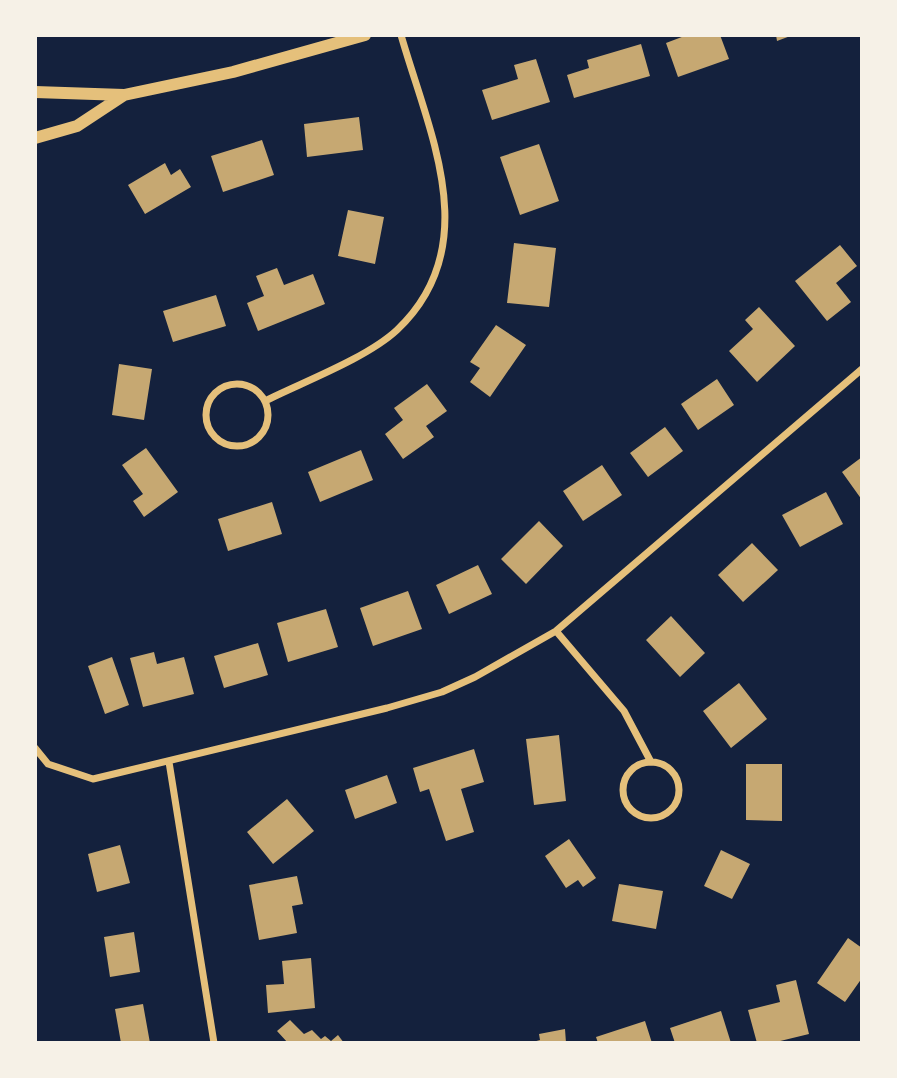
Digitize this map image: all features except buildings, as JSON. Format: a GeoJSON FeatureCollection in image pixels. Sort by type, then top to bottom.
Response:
{"type":"FeatureCollection","features":[{"type":"Feature","properties":{"kind":"street"},"geometry":{"type":"LineString","coordinates":[[35,92],[124,95],[233,72],[365,35]]}},
{"type":"Feature","properties":{"kind":"street"},"geometry":{"type":"LineString","coordinates":[[265,401],[355,356],[396,331],[427,293],[443,257],[446,215],[440,170],[401,35]]}},
{"type":"Feature","properties":{"kind":"street"},"geometry":{"type":"LineString","coordinates":[[35,138],[77,126],[124,95]]}},
{"type":"Feature","properties":{"kind":"street"},"geometry":{"type":"LineString","coordinates":[[35,748],[48,764],[93,779],[442,692],[520,653],[556,631],[862,369]]}},
{"type":"Feature","properties":{"kind":"street"},"geometry":{"type":"LineString","coordinates":[[243,384],[256,390],[265,401],[268,414],[266,428],[257,439],[245,445],[231,446],[219,440],[210,429],[206,416],[209,402],[218,391],[230,385],[243,384]]}},
{"type":"Feature","properties":{"kind":"street"},"geometry":{"type":"LineString","coordinates":[[556,631],[624,711],[652,762]]}},
{"type":"Feature","properties":{"kind":"street"},"geometry":{"type":"LineString","coordinates":[[169,762],[214,1043]]}},
{"type":"Feature","properties":{"kind":"street"},"geometry":{"type":"LineString","coordinates":[[652,762],[661,763],[676,776],[679,795],[670,812],[651,818],[633,812],[627,804],[623,785],[633,768],[652,762]]}}]}
